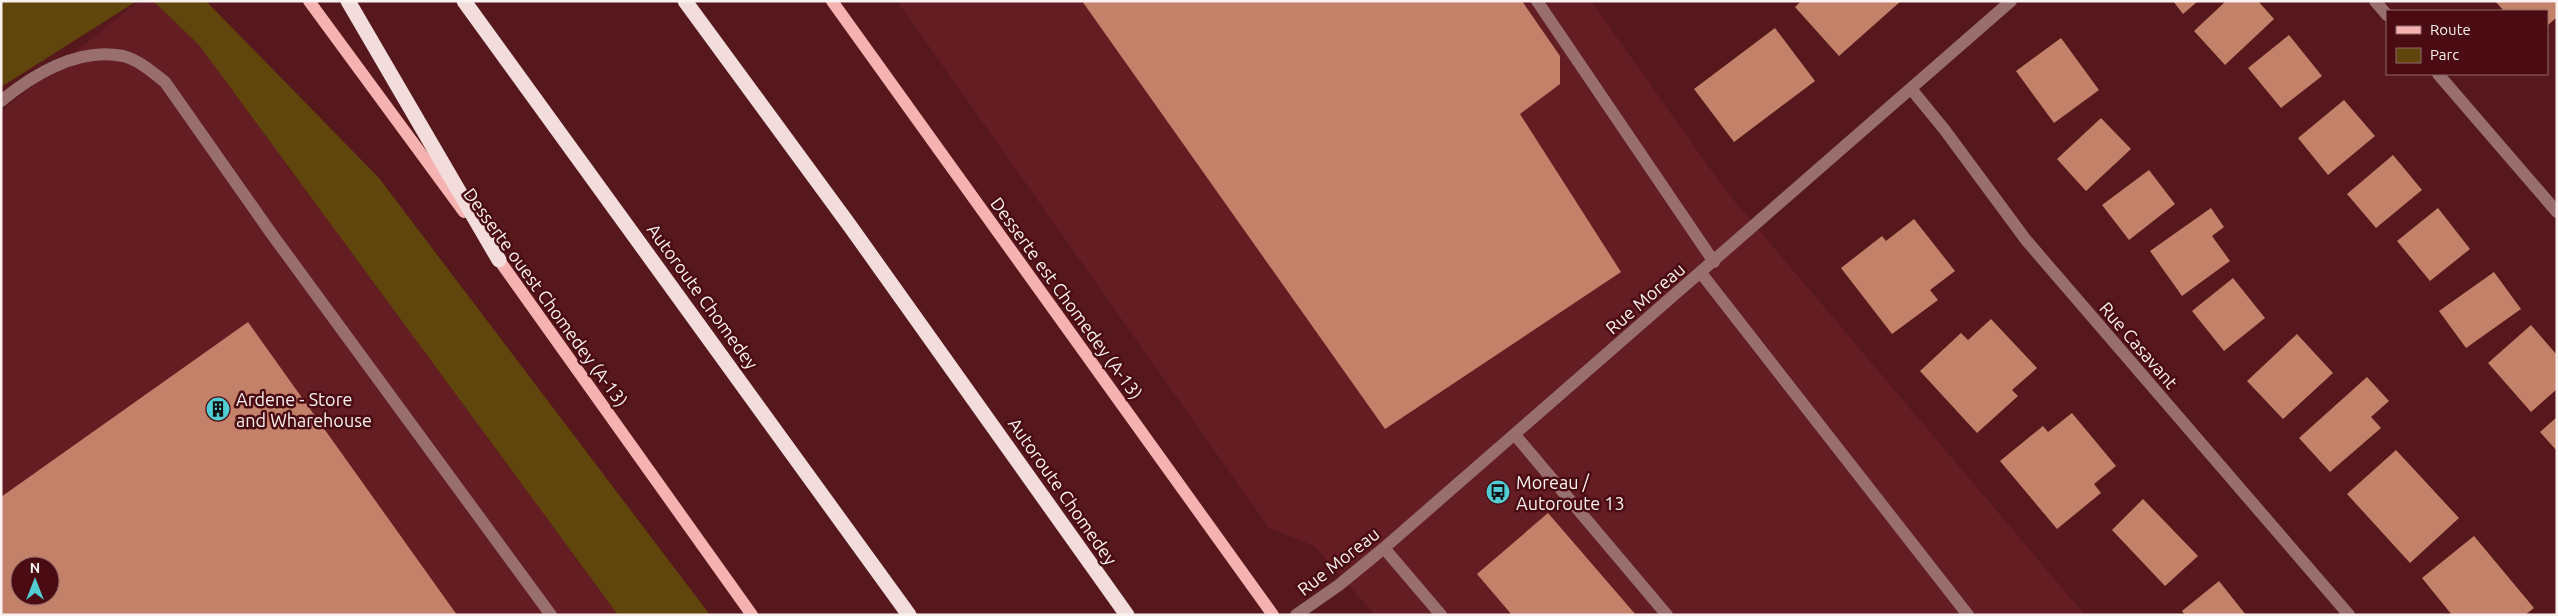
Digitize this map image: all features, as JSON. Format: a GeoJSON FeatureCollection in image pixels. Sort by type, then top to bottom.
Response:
{"type":"FeatureCollection","features":[{"type":"Feature","properties":{"kind":"highway"},"geometry":{"type":"LineString","coordinates":[[348,1],[499,260]]}},
{"type":"Feature","properties":{"kind":"highway","name":"Autoroute Chomedey"},"geometry":{"type":"LineString","coordinates":[[464,1],[909,615]]}},
{"type":"Feature","properties":{"kind":"highway","name":"Autoroute Chomedey"},"geometry":{"type":"LineString","coordinates":[[685,1],[855,234],[1127,615]]}},
{"type":"Feature","properties":{"kind":"main road","name":"Desserte ouest Chomedey (A-13)"},"geometry":{"type":"LineString","coordinates":[[309,1],[499,260],[752,615]]}},
{"type":"Feature","properties":{"kind":"main road","name":"Desserte est Chomedey (A-13)"},"geometry":{"type":"LineString","coordinates":[[832,1],[1273,615]]}},
{"type":"Feature","properties":{"kind":"street"},"geometry":{"type":"LineString","coordinates":[[1536,1],[1714,262]]}},
{"type":"Feature","properties":{"kind":"street","name":"Rue Moreau"},"geometry":{"type":"LineString","coordinates":[[1296,615],[1340,585],[1384,548],[1912,90],[2011,1]]}},
{"type":"Feature","properties":{"kind":"street"},"geometry":{"type":"LineString","coordinates":[[2375,1],[2386,14]]}},
{"type":"Feature","properties":{"kind":"street"},"geometry":{"type":"LineString","coordinates":[[1,101],[22,84],[51,67],[91,54],[123,56],[147,67],[165,82],[271,233],[551,615]]}},
{"type":"Feature","properties":{"kind":"street"},"geometry":{"type":"LineString","coordinates":[[2439,75],[2557,212]]}},
{"type":"Feature","properties":{"kind":"street","name":"Rue Casavant"},"geometry":{"type":"LineString","coordinates":[[1912,90],[1944,128],[2026,240],[2349,615]]}},
{"type":"Feature","properties":{"kind":"street"},"geometry":{"type":"LineString","coordinates":[[1701,273],[1968,615]]}},
{"type":"Feature","properties":{"kind":"street"},"geometry":{"type":"LineString","coordinates":[[1515,435],[1667,615]]}},
{"type":"Feature","properties":{"kind":"street"},"geometry":{"type":"LineString","coordinates":[[1384,548],[1441,615]]}},
{"type":"Feature","properties":{"kind":"shaded area"},"geometry":{"type":"Polygon","coordinates":[[[139,1],[153,1],[199,45],[618,615],[1,615],[1,111],[139,1]]]}},
{"type":"Feature","properties":{"kind":"shaded area"},"geometry":{"type":"Polygon","coordinates":[[[897,1],[1591,1],[1726,191],[2085,615],[1375,615],[1314,546],[1269,528],[897,1]]]}},
{"type":"Feature","properties":{"kind":"green space"},"geometry":{"type":"Polygon","coordinates":[[[1,1],[137,1],[1,87],[1,1]]]}},
{"type":"Feature","properties":{"kind":"green space"},"geometry":{"type":"Polygon","coordinates":[[[153,1],[206,1],[379,178],[710,615],[618,615],[199,45],[153,1]]]}},
{"type":"Feature","properties":{"kind":"building"},"geometry":{"type":"Polygon","coordinates":[[[1082,1],[1522,1],[1560,56],[1560,84],[1520,114],[1621,272],[1385,429],[1082,1]]]}},
{"type":"Feature","properties":{"kind":"building"},"geometry":{"type":"Polygon","coordinates":[[[1801,1],[1901,1],[1839,56],[1795,7],[1801,1]]]}},
{"type":"Feature","properties":{"kind":"building"},"geometry":{"type":"Polygon","coordinates":[[[2173,1],[2198,1],[2183,14],[2173,1]]]}},
{"type":"Feature","properties":{"kind":"building"},"geometry":{"type":"Polygon","coordinates":[[[2226,1],[2258,1],[2274,19],[2225,65],[2194,31],[2226,1]]]}},
{"type":"Feature","properties":{"kind":"building"},"geometry":{"type":"Polygon","coordinates":[[[2495,1],[2557,1],[2557,17],[2548,25],[2548,10],[2503,10],[2495,1]]]}},
{"type":"Feature","properties":{"kind":"building"},"geometry":{"type":"Polygon","coordinates":[[[1775,28],[1815,81],[1734,142],[1694,89],[1775,28]]]}},
{"type":"Feature","properties":{"kind":"building"},"geometry":{"type":"Polygon","coordinates":[[[2289,35],[2322,76],[2281,108],[2248,68],[2289,35]]]}},
{"type":"Feature","properties":{"kind":"building"},"geometry":{"type":"Polygon","coordinates":[[[2061,38],[2099,90],[2054,123],[2016,71],[2061,38]]]}},
{"type":"Feature","properties":{"kind":"building"},"geometry":{"type":"Polygon","coordinates":[[[2344,100],[2375,136],[2328,175],[2298,138],[2344,100]]]}},
{"type":"Feature","properties":{"kind":"building"},"geometry":{"type":"Polygon","coordinates":[[[2101,118],[2131,149],[2086,191],[2057,159],[2101,118]]]}},
{"type":"Feature","properties":{"kind":"building"},"geometry":{"type":"Polygon","coordinates":[[[2393,155],[2422,190],[2376,228],[2347,194],[2393,155]]]}},
{"type":"Feature","properties":{"kind":"building"},"geometry":{"type":"Polygon","coordinates":[[[2149,170],[2175,204],[2129,240],[2102,205],[2149,170]]]}},
{"type":"Feature","properties":{"kind":"building"},"geometry":{"type":"Polygon","coordinates":[[[2211,208],[2224,227],[2212,236],[2230,261],[2182,296],[2150,251],[2211,208]]]}},
{"type":"Feature","properties":{"kind":"building"},"geometry":{"type":"Polygon","coordinates":[[[2438,208],[2470,249],[2430,281],[2397,241],[2438,208]]]}},
{"type":"Feature","properties":{"kind":"building"},"geometry":{"type":"Polygon","coordinates":[[[1914,219],[1955,271],[1930,290],[1938,300],[1892,334],[1841,268],[1882,236],[1886,241],[1914,219]]]}},
{"type":"Feature","properties":{"kind":"building"},"geometry":{"type":"Polygon","coordinates":[[[2494,272],[2521,309],[2466,348],[2439,311],[2494,272]]]}},
{"type":"Feature","properties":{"kind":"building"},"geometry":{"type":"Polygon","coordinates":[[[2233,278],[2265,318],[2224,351],[2192,311],[2233,278]]]}},
{"type":"Feature","properties":{"kind":"building"},"geometry":{"type":"Polygon","coordinates":[[[1991,319],[2037,368],[2012,390],[2018,396],[1977,433],[1920,371],[1961,333],[1968,340],[1991,319]]]}},
{"type":"Feature","properties":{"kind":"building","name":"Ardene - Store and Wharehouse"},"geometry":{"type":"Polygon","coordinates":[[[248,322],[457,615],[1,615],[1,497],[248,322]]]}},
{"type":"Feature","properties":{"kind":"building"},"geometry":{"type":"Polygon","coordinates":[[[2531,325],[2557,355],[2557,389],[2531,412],[2488,363],[2531,325]]]}},
{"type":"Feature","properties":{"kind":"building"},"geometry":{"type":"Polygon","coordinates":[[[2297,334],[2333,373],[2283,419],[2247,381],[2297,334]]]}},
{"type":"Feature","properties":{"kind":"building"},"geometry":{"type":"Polygon","coordinates":[[[2367,377],[2389,401],[2371,417],[2381,428],[2330,472],[2299,438],[2367,377]]]}},
{"type":"Feature","properties":{"kind":"building"},"geometry":{"type":"Polygon","coordinates":[[[2072,413],[2116,466],[2094,484],[2101,493],[2057,529],[2000,461],[2043,426],[2048,432],[2072,413]]]}},
{"type":"Feature","properties":{"kind":"building"},"geometry":{"type":"Polygon","coordinates":[[[2557,417],[2557,451],[2540,432],[2557,417]]]}},
{"type":"Feature","properties":{"kind":"building"},"geometry":{"type":"Polygon","coordinates":[[[2396,450],[2459,518],[2410,563],[2347,494],[2396,450]]]}},
{"type":"Feature","properties":{"kind":"building"},"geometry":{"type":"Polygon","coordinates":[[[2143,499],[2198,556],[2165,586],[2112,530],[2143,499]]]}},
{"type":"Feature","properties":{"kind":"building"},"geometry":{"type":"Polygon","coordinates":[[[1548,513],[1636,615],[1512,615],[1477,574],[1548,513]]]}},
{"type":"Feature","properties":{"kind":"building"},"geometry":{"type":"Polygon","coordinates":[[[2474,536],[2534,608],[2525,615],[2452,615],[2422,578],[2474,536]]]}},
{"type":"Feature","properties":{"kind":"building"},"geometry":{"type":"Polygon","coordinates":[[[2219,581],[2246,615],[2185,615],[2182,611],[2219,581]]]}},
{"type":"Feature","properties":{"kind":"place","name":"Ardene - Store and Wharehouse"},"geometry":{"type":"Point","coordinates":[218,409]}},
{"type":"Feature","properties":{"kind":"place","name":"Moreau / Autoroute 13"},"geometry":{"type":"Point","coordinates":[1498,492]}}]}
